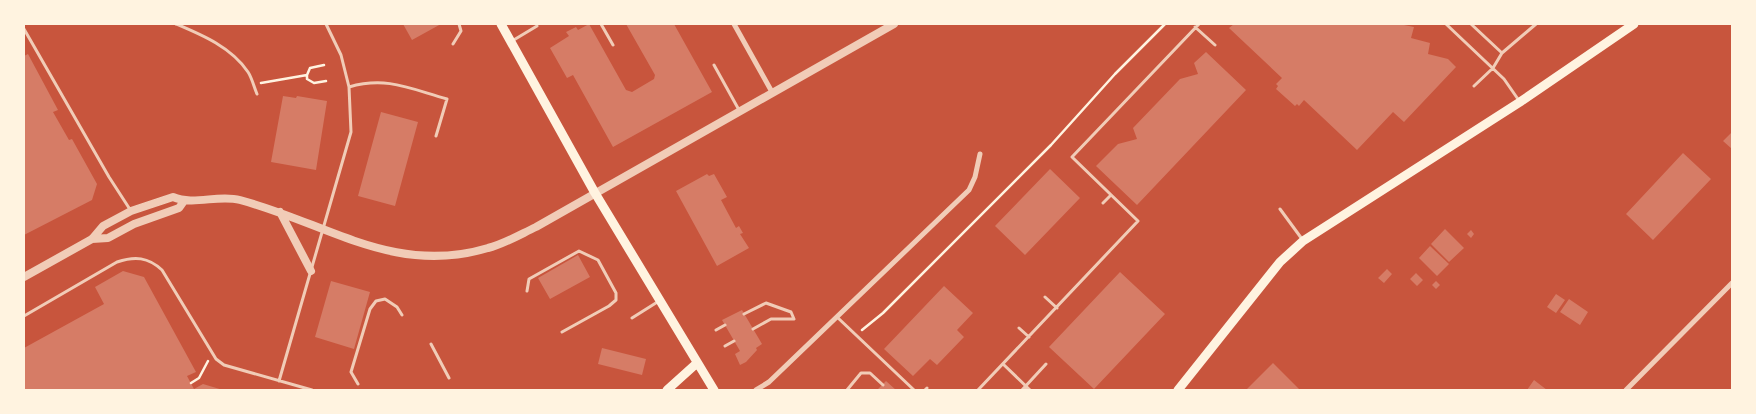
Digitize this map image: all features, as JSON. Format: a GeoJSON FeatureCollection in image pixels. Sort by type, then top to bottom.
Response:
{"type":"FeatureCollection","features":[{"type":"Feature","properties":{"kind":"main road"},"geometry":{"type":"LineString","coordinates":[[501,24],[595,193],[714,390]]}},
{"type":"Feature","properties":{"kind":"main road"},"geometry":{"type":"LineString","coordinates":[[1178,390],[1280,262],[1303,241],[1520,102],[1634,24]]}},
{"type":"Feature","properties":{"kind":"main road"},"geometry":{"type":"LineString","coordinates":[[667,390],[697,363]]}},
{"type":"Feature","properties":{"kind":"street"},"geometry":{"type":"LineString","coordinates":[[734,24],[772,92]]}},
{"type":"Feature","properties":{"kind":"street"},"geometry":{"type":"LineString","coordinates":[[24,277],[92,239],[103,226],[131,211],[173,196],[184,201],[205,198],[238,199],[280,212],[323,230],[388,252],[411,257],[443,256],[488,248],[536,227],[894,24]]}},
{"type":"Feature","properties":{"kind":"street"},"geometry":{"type":"LineString","coordinates":[[756,390],[769,382],[968,190],[975,177],[980,154]]}},
{"type":"Feature","properties":{"kind":"street"},"geometry":{"type":"LineString","coordinates":[[92,239],[108,238],[134,224],[178,208],[184,201]]}},
{"type":"Feature","properties":{"kind":"street"},"geometry":{"type":"LineString","coordinates":[[280,212],[311,272]]}},
{"type":"Feature","properties":{"kind":"street"},"geometry":{"type":"LineString","coordinates":[[1626,390],[1732,283]]}},
{"type":"Feature","properties":{"kind":"lane"},"geometry":{"type":"LineString","coordinates":[[179,24],[218,44],[231,53],[249,73],[257,94]]}},
{"type":"Feature","properties":{"kind":"lane"},"geometry":{"type":"LineString","coordinates":[[279,381],[351,132],[352,109],[349,87],[341,55],[326,24]]}},
{"type":"Feature","properties":{"kind":"lane"},"geometry":{"type":"LineString","coordinates":[[453,44],[461,31],[459,24]]}},
{"type":"Feature","properties":{"kind":"lane"},"geometry":{"type":"LineString","coordinates":[[601,24],[613,45]]}},
{"type":"Feature","properties":{"kind":"lane"},"geometry":{"type":"LineString","coordinates":[[1446,24],[1504,79],[1520,102]]}},
{"type":"Feature","properties":{"kind":"lane"},"geometry":{"type":"LineString","coordinates":[[1471,24],[1502,54]]}},
{"type":"Feature","properties":{"kind":"lane"},"geometry":{"type":"LineString","coordinates":[[978,390],[1138,221],[1072,157],[1197,25],[1214,45]]}},
{"type":"Feature","properties":{"kind":"lane"},"geometry":{"type":"LineString","coordinates":[[1474,86],[1493,68],[1502,54],[1533,25]]}},
{"type":"Feature","properties":{"kind":"lane"},"geometry":{"type":"LineString","coordinates":[[510,41],[537,26]]}},
{"type":"Feature","properties":{"kind":"lane"},"geometry":{"type":"LineString","coordinates":[[24,29],[109,177],[131,211]]}},
{"type":"Feature","properties":{"kind":"lane"},"geometry":{"type":"LineString","coordinates":[[714,65],[740,111]]}},
{"type":"Feature","properties":{"kind":"lane"},"geometry":{"type":"LineString","coordinates":[[349,87],[365,83],[385,82],[447,99],[436,136]]}},
{"type":"Feature","properties":{"kind":"lane"},"geometry":{"type":"LineString","coordinates":[[1103,202],[1111,194]]}},
{"type":"Feature","properties":{"kind":"lane"},"geometry":{"type":"LineString","coordinates":[[1280,209],[1303,241]]}},
{"type":"Feature","properties":{"kind":"lane"},"geometry":{"type":"LineString","coordinates":[[527,291],[529,279],[579,251],[598,260],[616,292],[616,300],[609,306],[562,332]]}},
{"type":"Feature","properties":{"kind":"lane"},"geometry":{"type":"LineString","coordinates":[[24,316],[117,262],[130,258],[142,258],[153,262],[162,270],[216,359],[231,368],[312,390]]}},
{"type":"Feature","properties":{"kind":"lane"},"geometry":{"type":"LineString","coordinates":[[1045,297],[1057,308]]}},
{"type":"Feature","properties":{"kind":"lane"},"geometry":{"type":"LineString","coordinates":[[358,384],[352,372],[373,304],[385,299],[397,307],[402,315]]}},
{"type":"Feature","properties":{"kind":"lane"},"geometry":{"type":"LineString","coordinates":[[632,318],[660,301]]}},
{"type":"Feature","properties":{"kind":"lane"},"geometry":{"type":"LineString","coordinates":[[744,314],[766,303],[790,312],[794,319],[771,319],[753,329]]}},
{"type":"Feature","properties":{"kind":"lane"},"geometry":{"type":"LineString","coordinates":[[836,316],[914,390]]}},
{"type":"Feature","properties":{"kind":"lane"},"geometry":{"type":"LineString","coordinates":[[716,330],[725,325]]}},
{"type":"Feature","properties":{"kind":"lane"},"geometry":{"type":"LineString","coordinates":[[1019,328],[1029,337]]}},
{"type":"Feature","properties":{"kind":"lane"},"geometry":{"type":"LineString","coordinates":[[725,346],[734,341]]}},
{"type":"Feature","properties":{"kind":"lane"},"geometry":{"type":"LineString","coordinates":[[431,344],[448,378]]}},
{"type":"Feature","properties":{"kind":"lane"},"geometry":{"type":"LineString","coordinates":[[1003,364],[1030,390]]}},
{"type":"Feature","properties":{"kind":"lane"},"geometry":{"type":"LineString","coordinates":[[1022,390],[1046,364]]}},
{"type":"Feature","properties":{"kind":"lane"},"geometry":{"type":"LineString","coordinates":[[847,390],[861,373],[870,374],[882,385]]}},
{"type":"Feature","properties":{"kind":"path"},"geometry":{"type":"LineString","coordinates":[[865,330],[1051,145],[1133,55],[1165,24]]}},
{"type":"Feature","properties":{"kind":"path"},"geometry":{"type":"LineString","coordinates":[[307,75],[310,68],[324,65]]}},
{"type":"Feature","properties":{"kind":"path"},"geometry":{"type":"LineString","coordinates":[[254,85],[307,75]]}},
{"type":"Feature","properties":{"kind":"path"},"geometry":{"type":"LineString","coordinates":[[307,75],[308,79],[314,83],[326,81]]}},
{"type":"Feature","properties":{"kind":"path"},"geometry":{"type":"LineString","coordinates":[[191,383],[199,378],[212,353]]}},
{"type":"Feature","properties":{"kind":"building"},"geometry":{"type":"Polygon","coordinates":[[[403,24],[441,24],[412,40],[403,24]]]}},
{"type":"Feature","properties":{"kind":"building"},"geometry":{"type":"Polygon","coordinates":[[[589,24],[626,90],[632,92],[654,79],[655,75],[626,24],[674,24],[712,92],[613,147],[573,75],[567,78],[550,48],[569,36],[566,32],[576,27],[578,30],[589,24]]]}},
{"type":"Feature","properties":{"kind":"building"},"geometry":{"type":"Polygon","coordinates":[[[1234,24],[1399,24],[1414,27],[1411,38],[1430,43],[1428,54],[1448,59],[1456,67],[1404,122],[1393,112],[1357,150],[1304,100],[1299,106],[1297,104],[1295,106],[1276,89],[1278,86],[1276,84],[1282,78],[1229,28],[1234,24]]]}},
{"type":"Feature","properties":{"kind":"building"},"geometry":{"type":"Polygon","coordinates":[[[1206,52],[1246,90],[1137,205],[1096,166],[1118,144],[1137,139],[1133,128],[1180,79],[1198,74],[1194,63],[1206,52]]]}},
{"type":"Feature","properties":{"kind":"building"},"geometry":{"type":"Polygon","coordinates":[[[28,54],[58,110],[53,112],[69,140],[72,139],[97,184],[92,200],[24,235],[24,56],[28,54]]]}},
{"type":"Feature","properties":{"kind":"building"},"geometry":{"type":"Polygon","coordinates":[[[283,96],[296,98],[297,96],[327,101],[316,170],[271,162],[283,96]]]}},
{"type":"Feature","properties":{"kind":"building"},"geometry":{"type":"Polygon","coordinates":[[[381,112],[418,122],[395,206],[358,196],[381,112]]]}},
{"type":"Feature","properties":{"kind":"building"},"geometry":{"type":"Polygon","coordinates":[[[1732,132],[1732,149],[1723,141],[1732,132]]]}},
{"type":"Feature","properties":{"kind":"building"},"geometry":{"type":"Polygon","coordinates":[[[1683,153],[1711,179],[1653,240],[1626,214],[1683,153]]]}},
{"type":"Feature","properties":{"kind":"building"},"geometry":{"type":"Polygon","coordinates":[[[1050,169],[1080,198],[1025,255],[995,226],[1050,169]]]}},
{"type":"Feature","properties":{"kind":"building"},"geometry":{"type":"Polygon","coordinates":[[[707,174],[709,176],[714,174],[727,197],[721,200],[736,228],[739,226],[743,233],[740,234],[749,248],[717,266],[676,191],[707,174]]]}},
{"type":"Feature","properties":{"kind":"building"},"geometry":{"type":"Polygon","coordinates":[[[1445,229],[1464,248],[1449,262],[1431,244],[1445,229]]]}},
{"type":"Feature","properties":{"kind":"building"},"geometry":{"type":"Polygon","coordinates":[[[1471,230],[1474,234],[1471,238],[1467,234],[1471,230]]]}},
{"type":"Feature","properties":{"kind":"building"},"geometry":{"type":"Polygon","coordinates":[[[1430,246],[1449,264],[1437,276],[1419,258],[1430,246]]]}},
{"type":"Feature","properties":{"kind":"building"},"geometry":{"type":"Polygon","coordinates":[[[578,255],[590,277],[550,299],[538,278],[578,255]]]}},
{"type":"Feature","properties":{"kind":"building"},"geometry":{"type":"Polygon","coordinates":[[[1387,269],[1392,274],[1384,283],[1378,278],[1387,269]]]}},
{"type":"Feature","properties":{"kind":"building"},"geometry":{"type":"Polygon","coordinates":[[[123,271],[144,277],[196,372],[187,376],[194,389],[203,384],[223,390],[24,390],[24,348],[104,304],[95,287],[123,271]]]}},
{"type":"Feature","properties":{"kind":"building"},"geometry":{"type":"Polygon","coordinates":[[[1120,272],[1165,314],[1094,389],[1049,347],[1120,272]]]}},
{"type":"Feature","properties":{"kind":"building"},"geometry":{"type":"Polygon","coordinates":[[[1416,273],[1423,280],[1417,286],[1410,279],[1416,273]]]}},
{"type":"Feature","properties":{"kind":"building"},"geometry":{"type":"Polygon","coordinates":[[[331,281],[370,292],[354,349],[315,337],[331,281]]]}},
{"type":"Feature","properties":{"kind":"building"},"geometry":{"type":"Polygon","coordinates":[[[1436,281],[1440,285],[1436,289],[1432,285],[1436,281]]]}},
{"type":"Feature","properties":{"kind":"building"},"geometry":{"type":"Polygon","coordinates":[[[944,286],[973,313],[957,330],[964,337],[937,365],[930,359],[913,376],[884,349],[944,286]]]}},
{"type":"Feature","properties":{"kind":"building"},"geometry":{"type":"Polygon","coordinates":[[[1556,294],[1565,300],[1556,313],[1547,307],[1556,294]]]}},
{"type":"Feature","properties":{"kind":"building"},"geometry":{"type":"Polygon","coordinates":[[[1569,299],[1588,312],[1580,325],[1560,312],[1569,299]]]}},
{"type":"Feature","properties":{"kind":"building"},"geometry":{"type":"Polygon","coordinates":[[[742,310],[762,344],[756,348],[757,350],[746,362],[740,365],[735,354],[740,351],[722,320],[742,310]]]}},
{"type":"Feature","properties":{"kind":"building"},"geometry":{"type":"Polygon","coordinates":[[[602,348],[646,359],[642,375],[598,364],[602,348]]]}},
{"type":"Feature","properties":{"kind":"building"},"geometry":{"type":"Polygon","coordinates":[[[1273,363],[1300,390],[1246,390],[1273,363]]]}},
{"type":"Feature","properties":{"kind":"building"},"geometry":{"type":"Polygon","coordinates":[[[1534,380],[1547,390],[1527,390],[1534,380]]]}},
{"type":"Feature","properties":{"kind":"building"},"geometry":{"type":"Polygon","coordinates":[[[886,381],[896,390],[877,390],[886,381]]]}}]}
